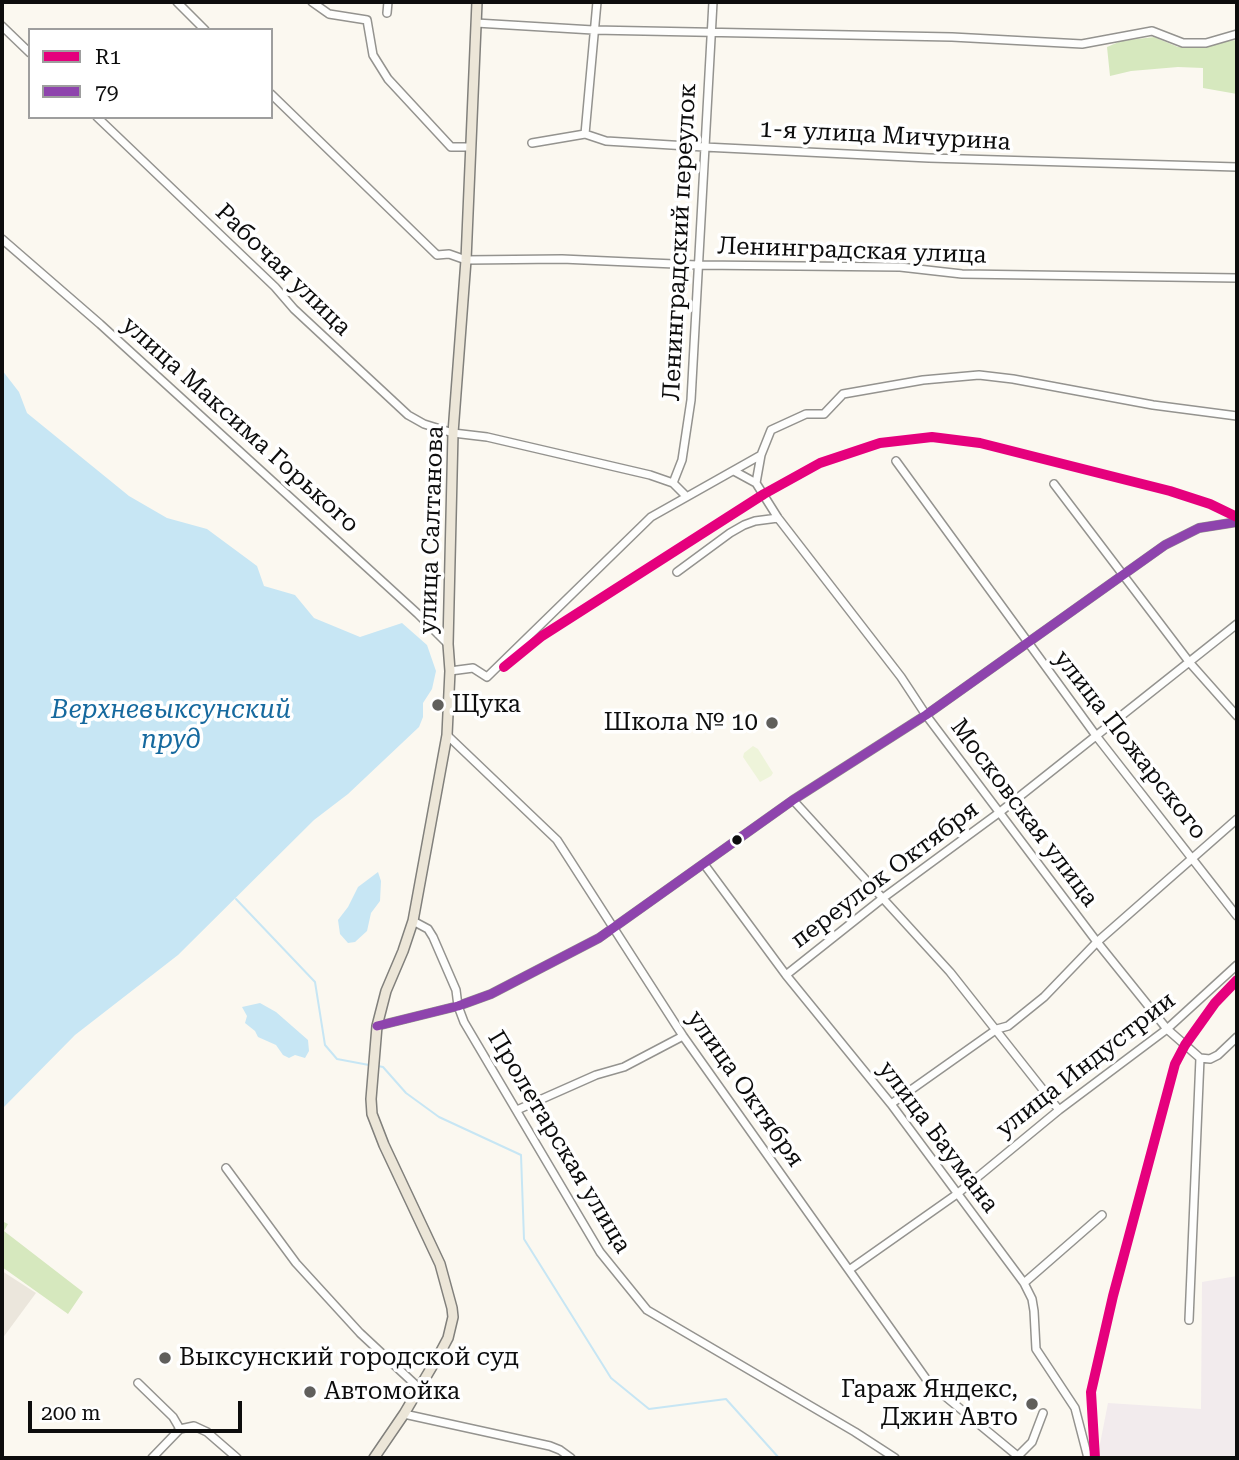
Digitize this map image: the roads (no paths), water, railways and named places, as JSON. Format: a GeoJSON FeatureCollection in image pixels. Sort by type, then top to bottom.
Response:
{"type":"FeatureCollection","features":[{"type":"Feature","properties":{"kind":"main road","name":"улица Салтанова"},"geometry":{"type":"LineString","coordinates":[[374,1458],[404,1414],[448,1338],[452,1326],[452,1308],[440,1264],[372,1114],[371,1082],[377,1026],[386,991],[413,921],[447,734],[453,433],[466,260],[477,2]]}},
{"type":"Feature","properties":{"kind":"street"},"geometry":{"type":"LineString","coordinates":[[177,2],[203,28]]}},
{"type":"Feature","properties":{"kind":"street"},"geometry":{"type":"LineString","coordinates":[[312,2],[330,15],[367,20],[373,55],[388,79],[451,146],[469,147]]}},
{"type":"Feature","properties":{"kind":"street"},"geometry":{"type":"LineString","coordinates":[[387,13],[388,2]]}},
{"type":"Feature","properties":{"kind":"street"},"geometry":{"type":"LineString","coordinates":[[585,134],[597,2]]}},
{"type":"Feature","properties":{"kind":"street","name":"Ленинградский переулок"},"geometry":{"type":"LineString","coordinates":[[673,483],[681,460],[691,400],[696,265],[713,2]]}},
{"type":"Feature","properties":{"kind":"street"},"geometry":{"type":"LineString","coordinates":[[476,23],[593,30],[952,37],[1082,44],[1152,31],[1183,43],[1206,43],[1237,34]]}},
{"type":"Feature","properties":{"kind":"street"},"geometry":{"type":"LineString","coordinates":[[2,26],[28,51]]}},
{"type":"Feature","properties":{"kind":"street","name":"Ленинградская улица"},"geometry":{"type":"LineString","coordinates":[[273,96],[437,255],[449,254],[466,260],[562,259],[696,265],[900,267],[962,274],[1237,278]]}},
{"type":"Feature","properties":{"kind":"street","name":"Рабочая улица"},"geometry":{"type":"LineString","coordinates":[[99,119],[275,287],[294,309],[408,415],[424,424],[453,433],[486,437],[650,475],[673,483]]}},
{"type":"Feature","properties":{"kind":"street","name":"1-я улица Мичурина"},"geometry":{"type":"LineString","coordinates":[[532,143],[585,134],[606,141],[704,147],[970,160],[1237,167]]}},
{"type":"Feature","properties":{"kind":"street","name":"улица Максима Горького"},"geometry":{"type":"LineString","coordinates":[[2,239],[109,332],[409,605],[448,644]]}},
{"type":"Feature","properties":{"kind":"street"},"geometry":{"type":"LineString","coordinates":[[734,471],[756,483],[761,455],[771,430],[806,414],[824,414],[843,394],[923,380],[979,375],[1004,377],[1153,405],[1237,416]]}},
{"type":"Feature","properties":{"kind":"street"},"geometry":{"type":"LineString","coordinates":[[450,671],[473,668],[487,677],[651,517],[761,455]]}},
{"type":"Feature","properties":{"kind":"street","name":"улица Пожарского"},"geometry":{"type":"LineString","coordinates":[[897,461],[1097,737],[1237,916]]}},
{"type":"Feature","properties":{"kind":"street"},"geometry":{"type":"LineString","coordinates":[[673,483],[686,496]]}},
{"type":"Feature","properties":{"kind":"street","name":"Московская улица"},"geometry":{"type":"LineString","coordinates":[[756,483],[778,518],[868,634],[1097,942],[1167,1029],[1200,1058]]}},
{"type":"Feature","properties":{"kind":"street"},"geometry":{"type":"LineString","coordinates":[[1054,484],[1190,663],[1237,716]]}},
{"type":"Feature","properties":{"kind":"street"},"geometry":{"type":"LineString","coordinates":[[677,572],[744,525],[778,518]]}},
{"type":"Feature","properties":{"kind":"street"},"geometry":{"type":"LineString","coordinates":[[377,1026],[458,1006],[491,994],[613,929],[793,800],[926,715],[1183,534],[1210,524],[1237,522]]}},
{"type":"Feature","properties":{"kind":"street","name":"переулок Октября"},"geometry":{"type":"LineString","coordinates":[[786,975],[883,898],[1097,737],[1237,624]]}},
{"type":"Feature","properties":{"kind":"street","name":"улица Октября"},"geometry":{"type":"LineString","coordinates":[[447,734],[557,840],[682,1036],[929,1383],[1019,1457]]}},
{"type":"Feature","properties":{"kind":"street"},"geometry":{"type":"LineString","coordinates":[[793,800],[950,972],[1059,1110]]}},
{"type":"Feature","properties":{"kind":"street"},"geometry":{"type":"LineString","coordinates":[[891,1104],[997,1029],[1008,1026],[1044,997],[1097,942],[1237,819]]}},
{"type":"Feature","properties":{"kind":"street","name":"улица Баумана"},"geometry":{"type":"LineString","coordinates":[[704,864],[786,975],[891,1104],[1024,1283],[1032,1298],[1036,1349],[1075,1408],[1088,1458]]}},
{"type":"Feature","properties":{"kind":"street","name":"Пролетарская улица"},"geometry":{"type":"LineString","coordinates":[[413,921],[428,929],[433,937],[456,990],[458,1006],[474,1039],[600,1252],[647,1310],[895,1458]]}},
{"type":"Feature","properties":{"kind":"street","name":"улица Индустрии"},"geometry":{"type":"LineString","coordinates":[[849,1270],[957,1194],[1059,1110],[1167,1029],[1237,965]]}},
{"type":"Feature","properties":{"kind":"street"},"geometry":{"type":"LineString","coordinates":[[517,1110],[596,1075],[624,1068],[682,1036]]}},
{"type":"Feature","properties":{"kind":"street"},"geometry":{"type":"LineString","coordinates":[[1189,1320],[1200,1058],[1210,1059],[1218,1055],[1237,1037]]}},
{"type":"Feature","properties":{"kind":"street"},"geometry":{"type":"LineString","coordinates":[[226,1168],[296,1263],[360,1333],[419,1388]]}},
{"type":"Feature","properties":{"kind":"street"},"geometry":{"type":"LineString","coordinates":[[1024,1283],[1102,1215]]}},
{"type":"Feature","properties":{"kind":"street"},"geometry":{"type":"LineString","coordinates":[[138,1384],[173,1417],[180,1429]]}},
{"type":"Feature","properties":{"kind":"street"},"geometry":{"type":"LineString","coordinates":[[1019,1457],[1032,1442],[1043,1413]]}},
{"type":"Feature","properties":{"kind":"street"},"geometry":{"type":"LineString","coordinates":[[404,1414],[550,1446],[571,1458]]}},
{"type":"Feature","properties":{"kind":"street"},"geometry":{"type":"LineString","coordinates":[[152,1458],[180,1429],[186,1427],[199,1427],[237,1458]]}},
{"type":"Feature","properties":{"kind":"water","name":"Верхневыксунский пруд"},"geometry":{"type":"Polygon","coordinates":[[[2,370],[19,392],[27,413],[129,496],[167,518],[207,529],[257,566],[264,586],[295,595],[314,618],[360,637],[402,623],[427,645],[436,671],[432,689],[423,703],[423,717],[419,727],[348,794],[314,820],[178,955],[75,1035],[2,1109],[2,370]]]}},
{"type":"Feature","properties":{"kind":"water"},"geometry":{"type":"Polygon","coordinates":[[[378,872],[381,881],[380,901],[371,913],[367,931],[355,942],[348,943],[340,934],[338,920],[358,887],[378,872]]]}},
{"type":"Feature","properties":{"kind":"water"},"geometry":{"type":"Polygon","coordinates":[[[260,1003],[276,1012],[308,1040],[309,1051],[305,1058],[295,1055],[289,1058],[283,1055],[276,1045],[258,1037],[245,1023],[247,1016],[242,1007],[260,1003]]]}},
{"type":"Feature","properties":{"kind":"waterway"},"geometry":{"type":"LineString","coordinates":[[236,899],[315,982],[325,1045],[337,1059],[369,1065]]}},
{"type":"Feature","properties":{"kind":"waterway"},"geometry":{"type":"LineString","coordinates":[[378,1066],[383,1067],[406,1093],[439,1117],[521,1155],[524,1239],[611,1378],[649,1409],[726,1399],[779,1458]]}},
{"type":"Feature","properties":{"kind":"place","name":"Щука"},"geometry":{"type":"Point","coordinates":[438,705]}},
{"type":"Feature","properties":{"kind":"place","name":"Школа № 10"},"geometry":{"type":"Point","coordinates":[772,723]}},
{"type":"Feature","properties":{"kind":"place","name":"Выксунский городской суд"},"geometry":{"type":"Point","coordinates":[165,1358]}},
{"type":"Feature","properties":{"kind":"place","name":"Автомойка"},"geometry":{"type":"Point","coordinates":[310,1392]}},
{"type":"Feature","properties":{"kind":"place","name":"Гараж Яндекс, Джин Авто"},"geometry":{"type":"Point","coordinates":[1032,1404]}}]}
